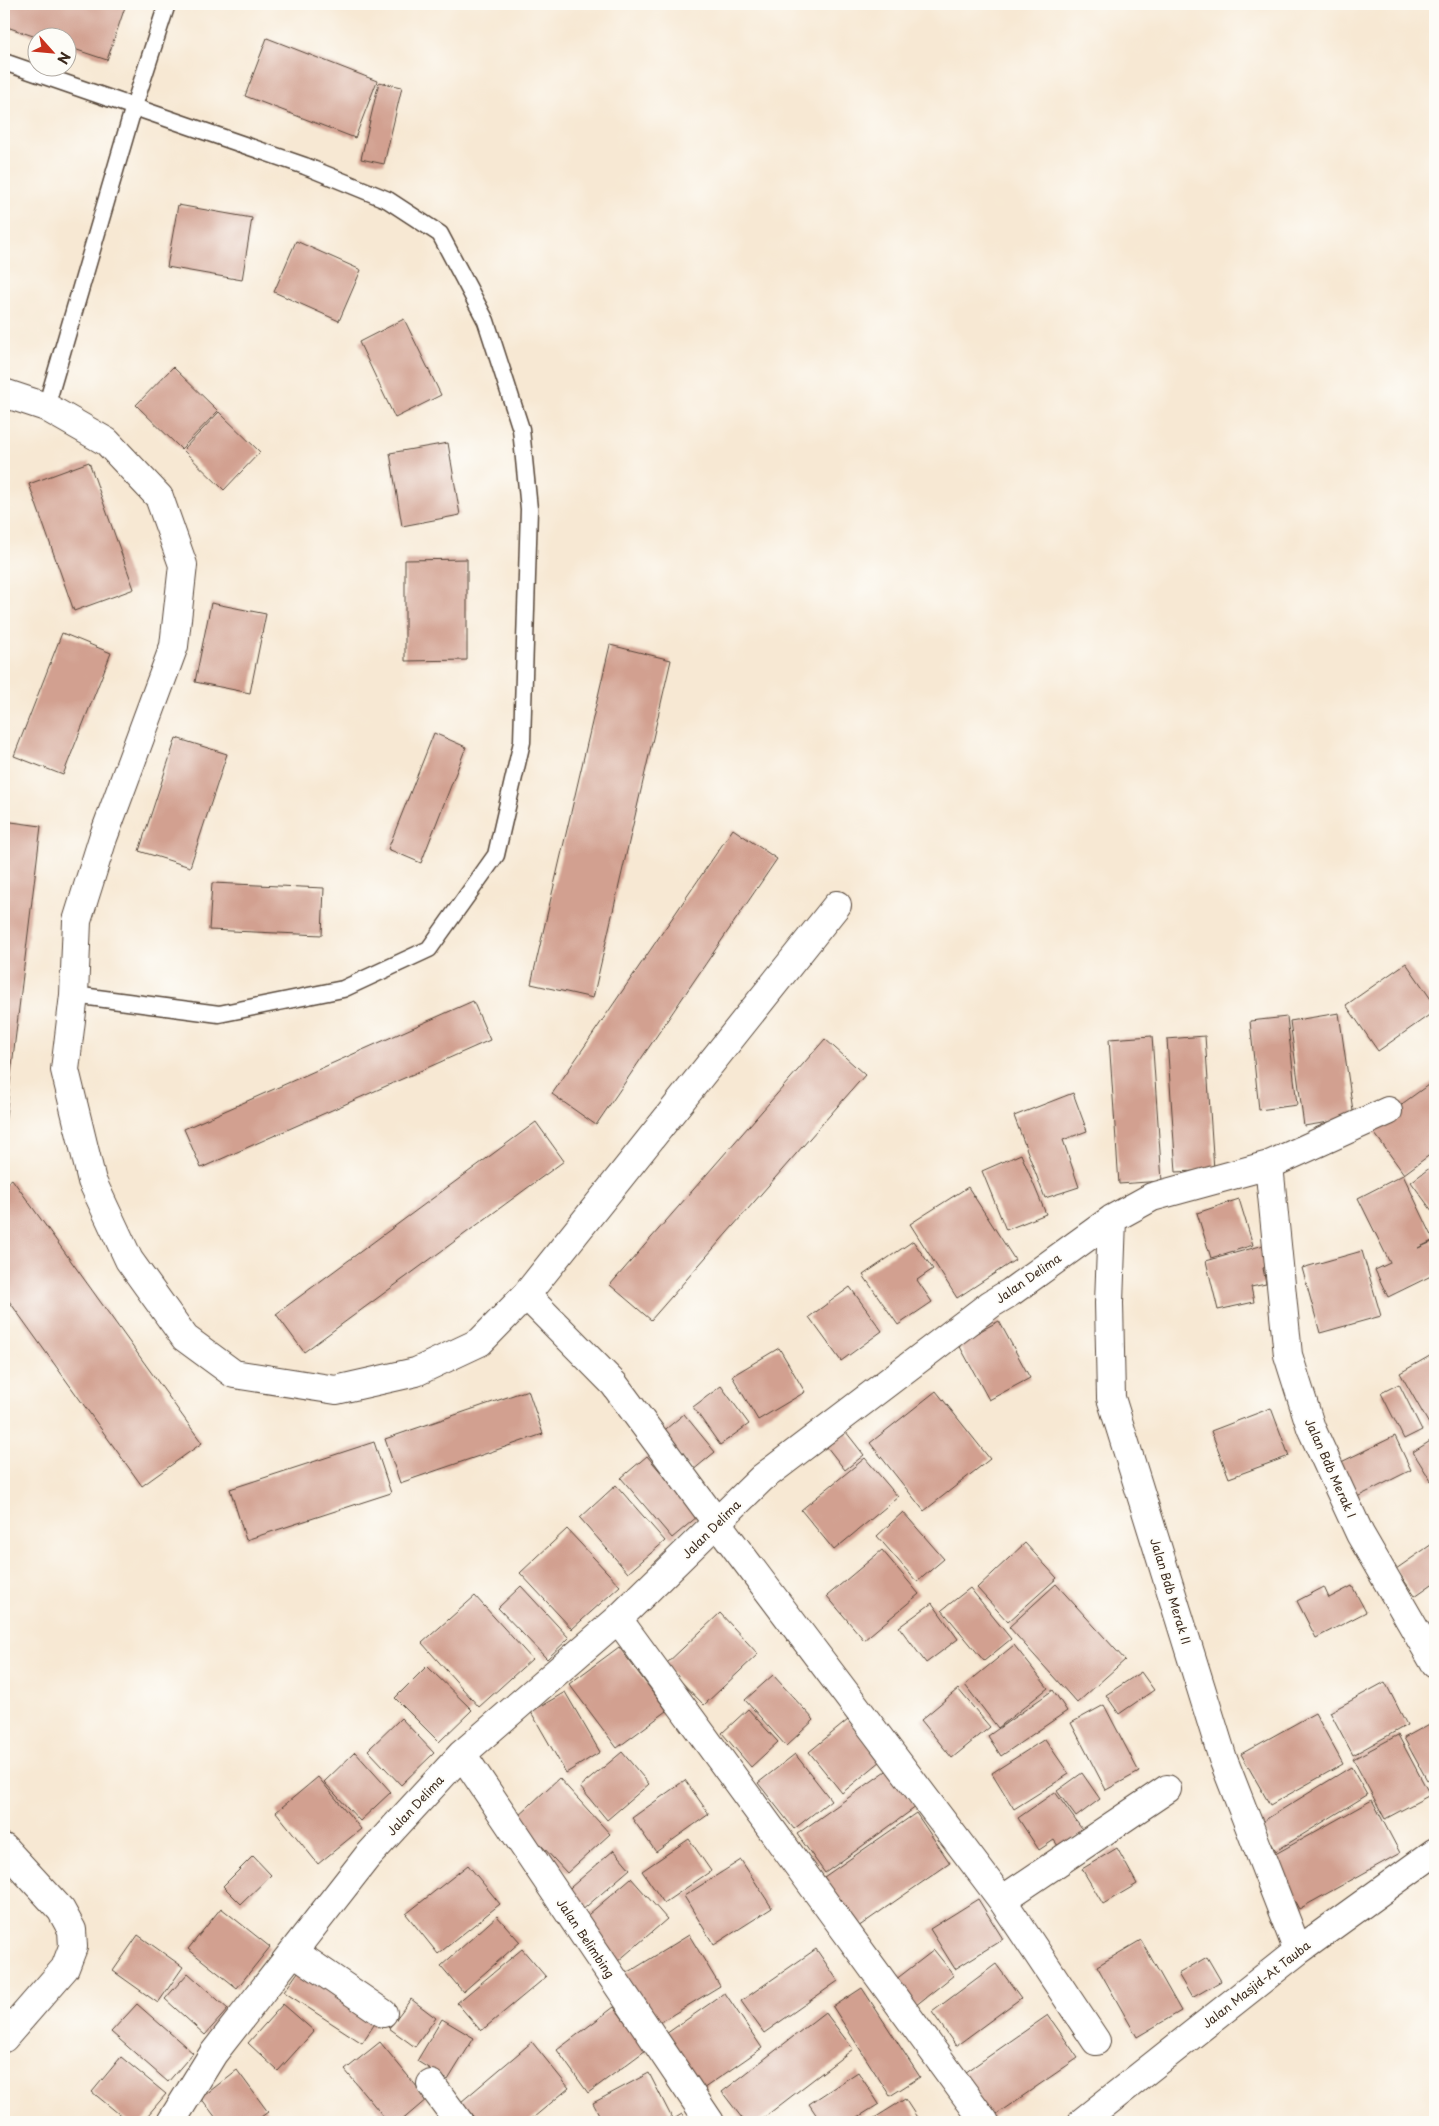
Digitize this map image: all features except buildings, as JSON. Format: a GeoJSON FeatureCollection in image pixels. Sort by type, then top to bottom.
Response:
{"type":"FeatureCollection","features":[{"type":"Feature","properties":{"kind":"street"},"geometry":{"type":"LineString","coordinates":[[4,393],[46,407],[107,442],[159,497],[183,565],[174,646],[103,838],[77,921],[74,995],[65,1070],[92,1181],[129,1260],[185,1338],[234,1374],[336,1390],[416,1372],[480,1342],[526,1296],[837,905]]}},
{"type":"Feature","properties":{"kind":"street","name":"Jalan Delima"},"geometry":{"type":"LineString","coordinates":[[171,2122],[213,2054],[367,1857],[462,1754],[618,1619],[762,1478],[991,1304],[1011,1292],[1112,1219],[1152,1197],[1269,1165],[1388,1111]]}},
{"type":"Feature","properties":{"kind":"street","name":"Jalan Bdb Merak I"},"geometry":{"type":"LineString","coordinates":[[1269,1165],[1288,1355],[1311,1428],[1360,1534],[1435,1664]]}},
{"type":"Feature","properties":{"kind":"street","name":"Jalan Bdb Merak II"},"geometry":{"type":"LineString","coordinates":[[1112,1219],[1109,1304],[1111,1398],[1223,1759],[1298,1950]]}},
{"type":"Feature","properties":{"kind":"street"},"geometry":{"type":"LineString","coordinates":[[526,1296],[614,1384],[1002,1900],[1096,2041]]}},
{"type":"Feature","properties":{"kind":"street"},"geometry":{"type":"LineString","coordinates":[[618,1619],[984,2122]]}},
{"type":"Feature","properties":{"kind":"street","name":"Jalan Belimbing"},"geometry":{"type":"LineString","coordinates":[[462,1754],[710,2122]]}},
{"type":"Feature","properties":{"kind":"street"},"geometry":{"type":"LineString","coordinates":[[1002,1900],[1167,1789]]}},
{"type":"Feature","properties":{"kind":"street"},"geometry":{"type":"LineString","coordinates":[[4,1848],[61,1910],[72,1930],[73,1947],[65,1968],[4,2038]]}},
{"type":"Feature","properties":{"kind":"street","name":"Jalan Masjid-At Tauba"},"geometry":{"type":"LineString","coordinates":[[1082,2122],[1298,1950],[1435,1852]]}},
{"type":"Feature","properties":{"kind":"street"},"geometry":{"type":"LineString","coordinates":[[294,1952],[383,2013]]}},
{"type":"Feature","properties":{"kind":"street"},"geometry":{"type":"LineString","coordinates":[[431,2084],[459,2122]]}},
{"type":"Feature","properties":{"kind":"lane"},"geometry":{"type":"LineString","coordinates":[[46,407],[134,106],[167,4]]}},
{"type":"Feature","properties":{"kind":"lane"},"geometry":{"type":"LineString","coordinates":[[4,62],[304,166],[388,200],[440,234],[486,321],[521,429],[529,509],[522,742],[496,856],[429,949],[343,989],[219,1014],[74,995]]}}]}
